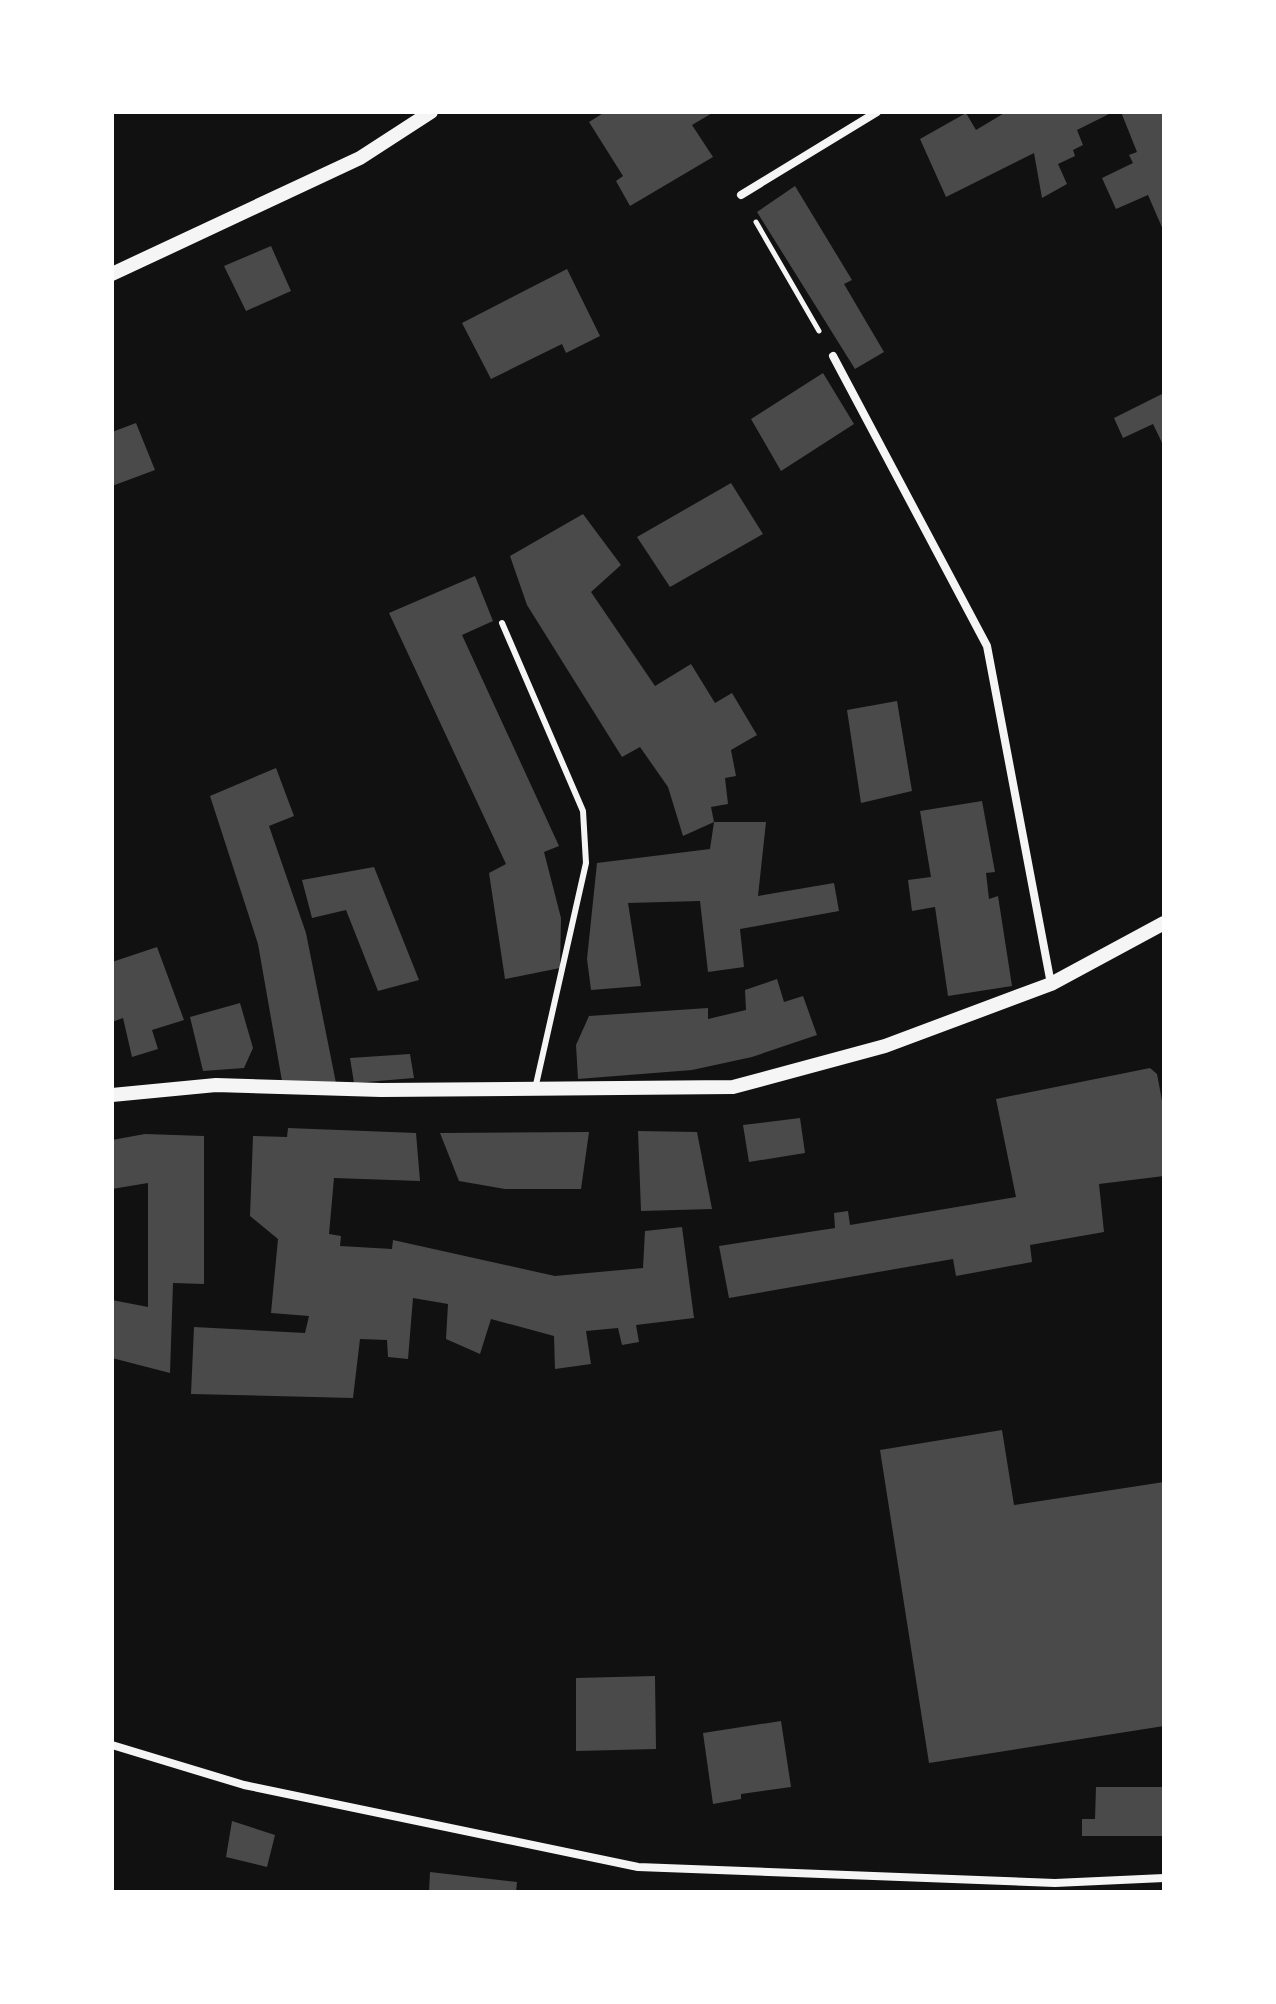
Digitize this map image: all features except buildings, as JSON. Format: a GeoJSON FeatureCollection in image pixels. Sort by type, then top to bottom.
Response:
{"type":"FeatureCollection","features":[{"type":"Feature","properties":{"kind":"street"},"geometry":{"type":"LineString","coordinates":[[112,274],[360,158],[431,112]]}},
{"type":"Feature","properties":{"kind":"street"},"geometry":{"type":"LineString","coordinates":[[741,195],[877,112]]}},
{"type":"Feature","properties":{"kind":"street"},"geometry":{"type":"LineString","coordinates":[[833,356],[987,646],[1051,984]]}},
{"type":"Feature","properties":{"kind":"street"},"geometry":{"type":"LineString","coordinates":[[112,1095],[216,1085],[535,1089],[733,1087],[885,1046],[1051,984],[1164,923]]}},
{"type":"Feature","properties":{"kind":"street"},"geometry":{"type":"LineString","coordinates":[[112,1745],[244,1785],[638,1867],[1055,1883],[1164,1878]]}},
{"type":"Feature","properties":{"kind":"lane"},"geometry":{"type":"LineString","coordinates":[[502,623],[583,811],[586,863],[535,1089]]}},
{"type":"Feature","properties":{"kind":"path"},"geometry":{"type":"LineString","coordinates":[[741,195],[833,356]]}}]}
